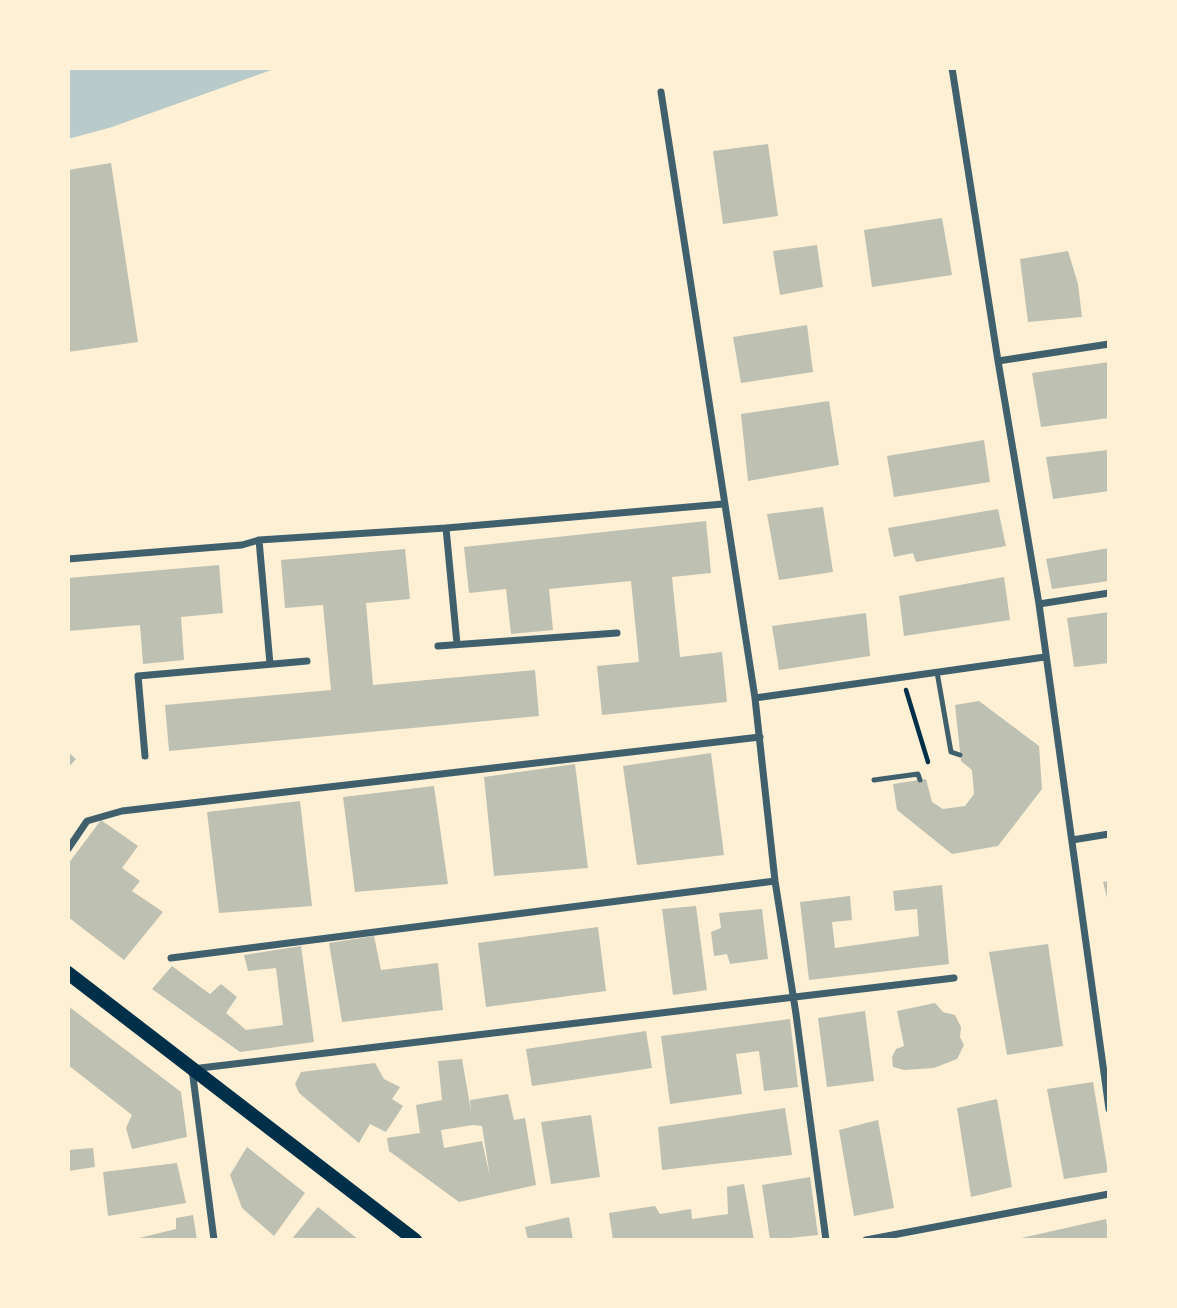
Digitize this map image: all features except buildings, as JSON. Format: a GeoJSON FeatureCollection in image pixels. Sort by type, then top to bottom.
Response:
{"type":"FeatureCollection","features":[{"type":"Feature","properties":{"kind":"main road"},"geometry":{"type":"LineString","coordinates":[[68,973],[415,1240]]}},
{"type":"Feature","properties":{"kind":"street"},"geometry":{"type":"LineString","coordinates":[[953,68],[1039,604],[1109,1109]]}},
{"type":"Feature","properties":{"kind":"street"},"geometry":{"type":"LineString","coordinates":[[661,92],[755,698],[775,881],[826,1240]]}},
{"type":"Feature","properties":{"kind":"street"},"geometry":{"type":"LineString","coordinates":[[998,361],[1109,344]]}},
{"type":"Feature","properties":{"kind":"street"},"geometry":{"type":"LineString","coordinates":[[68,559],[242,545],[259,540],[446,528],[723,504]]}},
{"type":"Feature","properties":{"kind":"street"},"geometry":{"type":"LineString","coordinates":[[446,528],[457,644]]}},
{"type":"Feature","properties":{"kind":"street"},"geometry":{"type":"LineString","coordinates":[[259,540],[270,664]]}},
{"type":"Feature","properties":{"kind":"street"},"geometry":{"type":"LineString","coordinates":[[1039,604],[1109,593]]}},
{"type":"Feature","properties":{"kind":"street"},"geometry":{"type":"LineString","coordinates":[[438,646],[617,633]]}},
{"type":"Feature","properties":{"kind":"street"},"geometry":{"type":"LineString","coordinates":[[755,698],[1045,657]]}},
{"type":"Feature","properties":{"kind":"street"},"geometry":{"type":"LineString","coordinates":[[145,756],[138,676],[307,661]]}},
{"type":"Feature","properties":{"kind":"street"},"geometry":{"type":"LineString","coordinates":[[68,849],[87,821],[122,811],[760,737]]}},
{"type":"Feature","properties":{"kind":"street"},"geometry":{"type":"LineString","coordinates":[[1072,839],[1109,834]]}},
{"type":"Feature","properties":{"kind":"street"},"geometry":{"type":"LineString","coordinates":[[171,958],[775,881]]}},
{"type":"Feature","properties":{"kind":"street"},"geometry":{"type":"LineString","coordinates":[[214,1240],[192,1069],[954,978]]}},
{"type":"Feature","properties":{"kind":"street"},"geometry":{"type":"LineString","coordinates":[[866,1240],[1109,1194]]}},
{"type":"Feature","properties":{"kind":"lane"},"geometry":{"type":"LineString","coordinates":[[937,672],[951,752],[960,755]]}},
{"type":"Feature","properties":{"kind":"lane"},"geometry":{"type":"LineString","coordinates":[[874,780],[918,774],[920,780]]}},
{"type":"Feature","properties":{"kind":"path"},"geometry":{"type":"LineString","coordinates":[[902,677],[928,762]]}},
{"type":"Feature","properties":{"kind":"shaded area"},"geometry":{"type":"Polygon","coordinates":[[[68,68],[277,68],[112,127],[68,139],[68,68]]]}}]}
